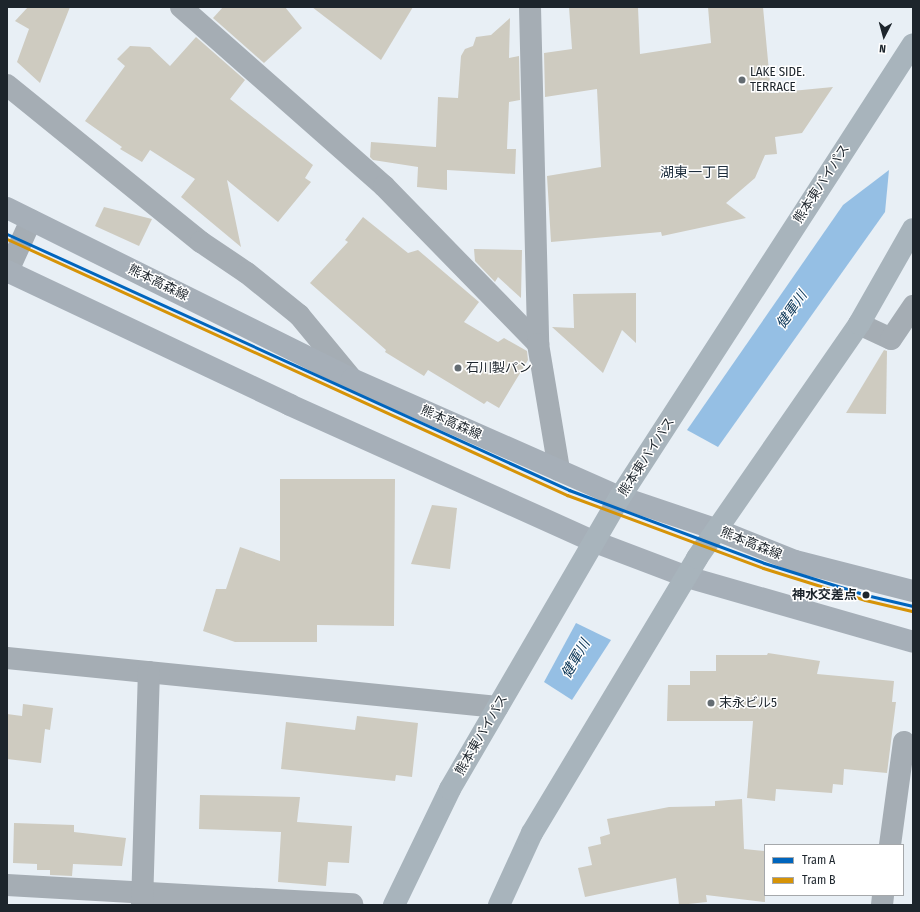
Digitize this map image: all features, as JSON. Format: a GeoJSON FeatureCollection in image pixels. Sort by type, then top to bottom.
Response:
{"type":"FeatureCollection","features":[{"type":"Feature","properties":{"kind":"highway","name":"熊本東バイパス"},"geometry":{"type":"LineString","coordinates":[[394,905],[450,789],[620,497],[913,44]]}},
{"type":"Feature","properties":{"kind":"highway"},"geometry":{"type":"LineString","coordinates":[[499,905],[532,833],[715,529],[859,324],[913,229]]}},
{"type":"Feature","properties":{"kind":"main road","name":"熊本高森線"},"geometry":{"type":"LineString","coordinates":[[7,208],[352,379],[620,497],[715,529],[795,561],[913,591]]}},
{"type":"Feature","properties":{"kind":"main road"},"geometry":{"type":"LineString","coordinates":[[7,272],[290,405],[595,542],[687,577],[913,642]]}},
{"type":"Feature","properties":{"kind":"street"},"geometry":{"type":"LineString","coordinates":[[181,7],[384,186],[538,344]]}},
{"type":"Feature","properties":{"kind":"street"},"geometry":{"type":"LineString","coordinates":[[530,7],[538,344],[560,470]]}},
{"type":"Feature","properties":{"kind":"street"},"geometry":{"type":"LineString","coordinates":[[7,84],[200,242],[247,273],[299,315],[352,379]]}},
{"type":"Feature","properties":{"kind":"street"},"geometry":{"type":"LineString","coordinates":[[7,272],[31,220]]}},
{"type":"Feature","properties":{"kind":"street"},"geometry":{"type":"LineString","coordinates":[[859,324],[891,339],[913,306]]}},
{"type":"Feature","properties":{"kind":"street"},"geometry":{"type":"LineString","coordinates":[[7,658],[498,707]]}},
{"type":"Feature","properties":{"kind":"street"},"geometry":{"type":"LineString","coordinates":[[142,899],[149,672]]}},
{"type":"Feature","properties":{"kind":"street"},"geometry":{"type":"LineString","coordinates":[[890,844],[904,742]]}},
{"type":"Feature","properties":{"kind":"street"},"geometry":{"type":"LineString","coordinates":[[7,885],[142,899],[352,904]]}},
{"type":"Feature","properties":{"kind":"water","name":"健軍川"},"geometry":{"type":"Polygon","coordinates":[[[889,170],[885,212],[718,447],[687,430],[843,205],[889,170]]]}},
{"type":"Feature","properties":{"kind":"water","name":"健軍川"},"geometry":{"type":"Polygon","coordinates":[[[576,623],[611,640],[572,700],[544,682],[576,623]]]}},
{"type":"Feature","properties":{"kind":"building"},"geometry":{"type":"Polygon","coordinates":[[[28,7],[70,7],[40,83],[17,62],[29,29],[15,21],[28,7]]]}},
{"type":"Feature","properties":{"kind":"building"},"geometry":{"type":"Polygon","coordinates":[[[223,7],[285,7],[302,28],[264,63],[213,18],[223,7]]]}},
{"type":"Feature","properties":{"kind":"building"},"geometry":{"type":"Polygon","coordinates":[[[312,7],[413,7],[381,60],[312,7]]]}},
{"type":"Feature","properties":{"kind":"building"},"geometry":{"type":"Polygon","coordinates":[[[569,7],[638,7],[640,54],[711,43],[708,7],[763,7],[771,93],[833,87],[802,133],[775,137],[777,154],[765,155],[755,178],[726,203],[746,218],[662,236],[661,232],[551,242],[547,176],[601,167],[597,89],[545,97],[544,53],[572,49],[569,7]]]}},
{"type":"Feature","properties":{"kind":"building"},"geometry":{"type":"Polygon","coordinates":[[[510,18],[509,58],[519,56],[520,100],[509,102],[507,149],[516,149],[515,174],[447,170],[447,190],[417,187],[418,167],[373,160],[370,157],[371,142],[436,147],[438,97],[458,98],[461,56],[465,49],[473,46],[476,37],[491,35],[510,18]]]}},
{"type":"Feature","properties":{"kind":"building"},"geometry":{"type":"Polygon","coordinates":[[[196,37],[245,80],[230,99],[313,165],[305,178],[311,182],[278,222],[227,180],[241,247],[181,197],[195,179],[150,150],[142,162],[120,149],[122,147],[85,121],[125,66],[117,59],[130,46],[150,47],[170,66],[196,37]]]}},
{"type":"Feature","properties":{"kind":"building"},"geometry":{"type":"Polygon","coordinates":[[[104,207],[152,219],[139,246],[95,226],[104,207]]]}},
{"type":"Feature","properties":{"kind":"building"},"geometry":{"type":"Polygon","coordinates":[[[363,217],[408,253],[418,250],[479,302],[464,322],[498,342],[504,338],[527,351],[528,360],[499,408],[487,401],[484,404],[428,370],[424,376],[385,352],[386,350],[310,283],[348,242],[345,240],[363,217]]]}},
{"type":"Feature","properties":{"kind":"building"},"geometry":{"type":"Polygon","coordinates":[[[474,249],[522,250],[521,298],[498,277],[495,282],[475,261],[474,249]]]}},
{"type":"Feature","properties":{"kind":"building"},"geometry":{"type":"Polygon","coordinates":[[[636,293],[636,343],[622,330],[603,373],[552,327],[574,328],[573,294],[636,293]]]}},
{"type":"Feature","properties":{"kind":"building"},"geometry":{"type":"Polygon","coordinates":[[[884,350],[887,351],[886,414],[846,413],[884,350]]]}},
{"type":"Feature","properties":{"kind":"building"},"geometry":{"type":"Polygon","coordinates":[[[280,479],[395,479],[394,626],[317,625],[317,642],[235,642],[203,631],[216,589],[226,589],[240,547],[280,561],[280,479]]]}},
{"type":"Feature","properties":{"kind":"building"},"geometry":{"type":"Polygon","coordinates":[[[432,505],[457,508],[450,569],[411,564],[432,505]]]}},
{"type":"Feature","properties":{"kind":"building"},"geometry":{"type":"Polygon","coordinates":[[[768,653],[820,661],[817,674],[894,681],[892,702],[896,702],[887,773],[844,769],[843,785],[833,784],[832,793],[776,789],[775,801],[747,798],[753,721],[667,721],[668,685],[690,685],[690,671],[716,671],[716,655],[767,655],[768,653]]]}},
{"type":"Feature","properties":{"kind":"building"},"geometry":{"type":"Polygon","coordinates":[[[23,704],[53,708],[50,730],[45,729],[41,763],[7,759],[7,714],[22,716],[23,704]]]}},
{"type":"Feature","properties":{"kind":"building"},"geometry":{"type":"Polygon","coordinates":[[[357,716],[418,723],[412,777],[396,775],[395,781],[281,769],[286,722],[355,730],[357,716]]]}},
{"type":"Feature","properties":{"kind":"building"},"geometry":{"type":"Polygon","coordinates":[[[200,795],[300,797],[297,822],[352,826],[349,863],[328,862],[326,886],[278,882],[281,832],[199,829],[200,795]]]}},
{"type":"Feature","properties":{"kind":"building"},"geometry":{"type":"Polygon","coordinates":[[[742,799],[744,849],[764,851],[765,902],[706,895],[707,902],[679,905],[676,878],[585,897],[578,868],[592,865],[588,847],[601,844],[600,837],[610,834],[607,819],[669,807],[715,806],[715,801],[742,799]]]}},
{"type":"Feature","properties":{"kind":"building"},"geometry":{"type":"Polygon","coordinates":[[[14,823],[74,825],[74,832],[126,838],[122,866],[73,864],[72,876],[50,875],[50,870],[37,870],[37,864],[13,863],[14,823]]]}},
{"type":"Feature","properties":{"kind":"tram line","name":"A"},"geometry":{"type":"LineString","coordinates":[[7,234],[569,490],[764,563],[866,595],[913,606]]}},
{"type":"Feature","properties":{"kind":"tram line","name":"B"},"geometry":{"type":"LineString","coordinates":[[7,239],[567,495],[763,568],[865,600],[912,611]]}},
{"type":"Feature","properties":{"kind":"place","name":"LAKE SIDE. TERRACE"},"geometry":{"type":"Point","coordinates":[742,80]}},
{"type":"Feature","properties":{"kind":"place","name":"石川製パン"},"geometry":{"type":"Point","coordinates":[458,368]}},
{"type":"Feature","properties":{"kind":"place","name":"神水交差点"},"geometry":{"type":"Point","coordinates":[866,595]}},
{"type":"Feature","properties":{"kind":"place","name":"末永ビル5"},"geometry":{"type":"Point","coordinates":[711,703]}},
{"type":"Feature","properties":{"kind":"district","name":"湖東一丁目"},"geometry":{"type":"Point","coordinates":[695,173]}}]}
